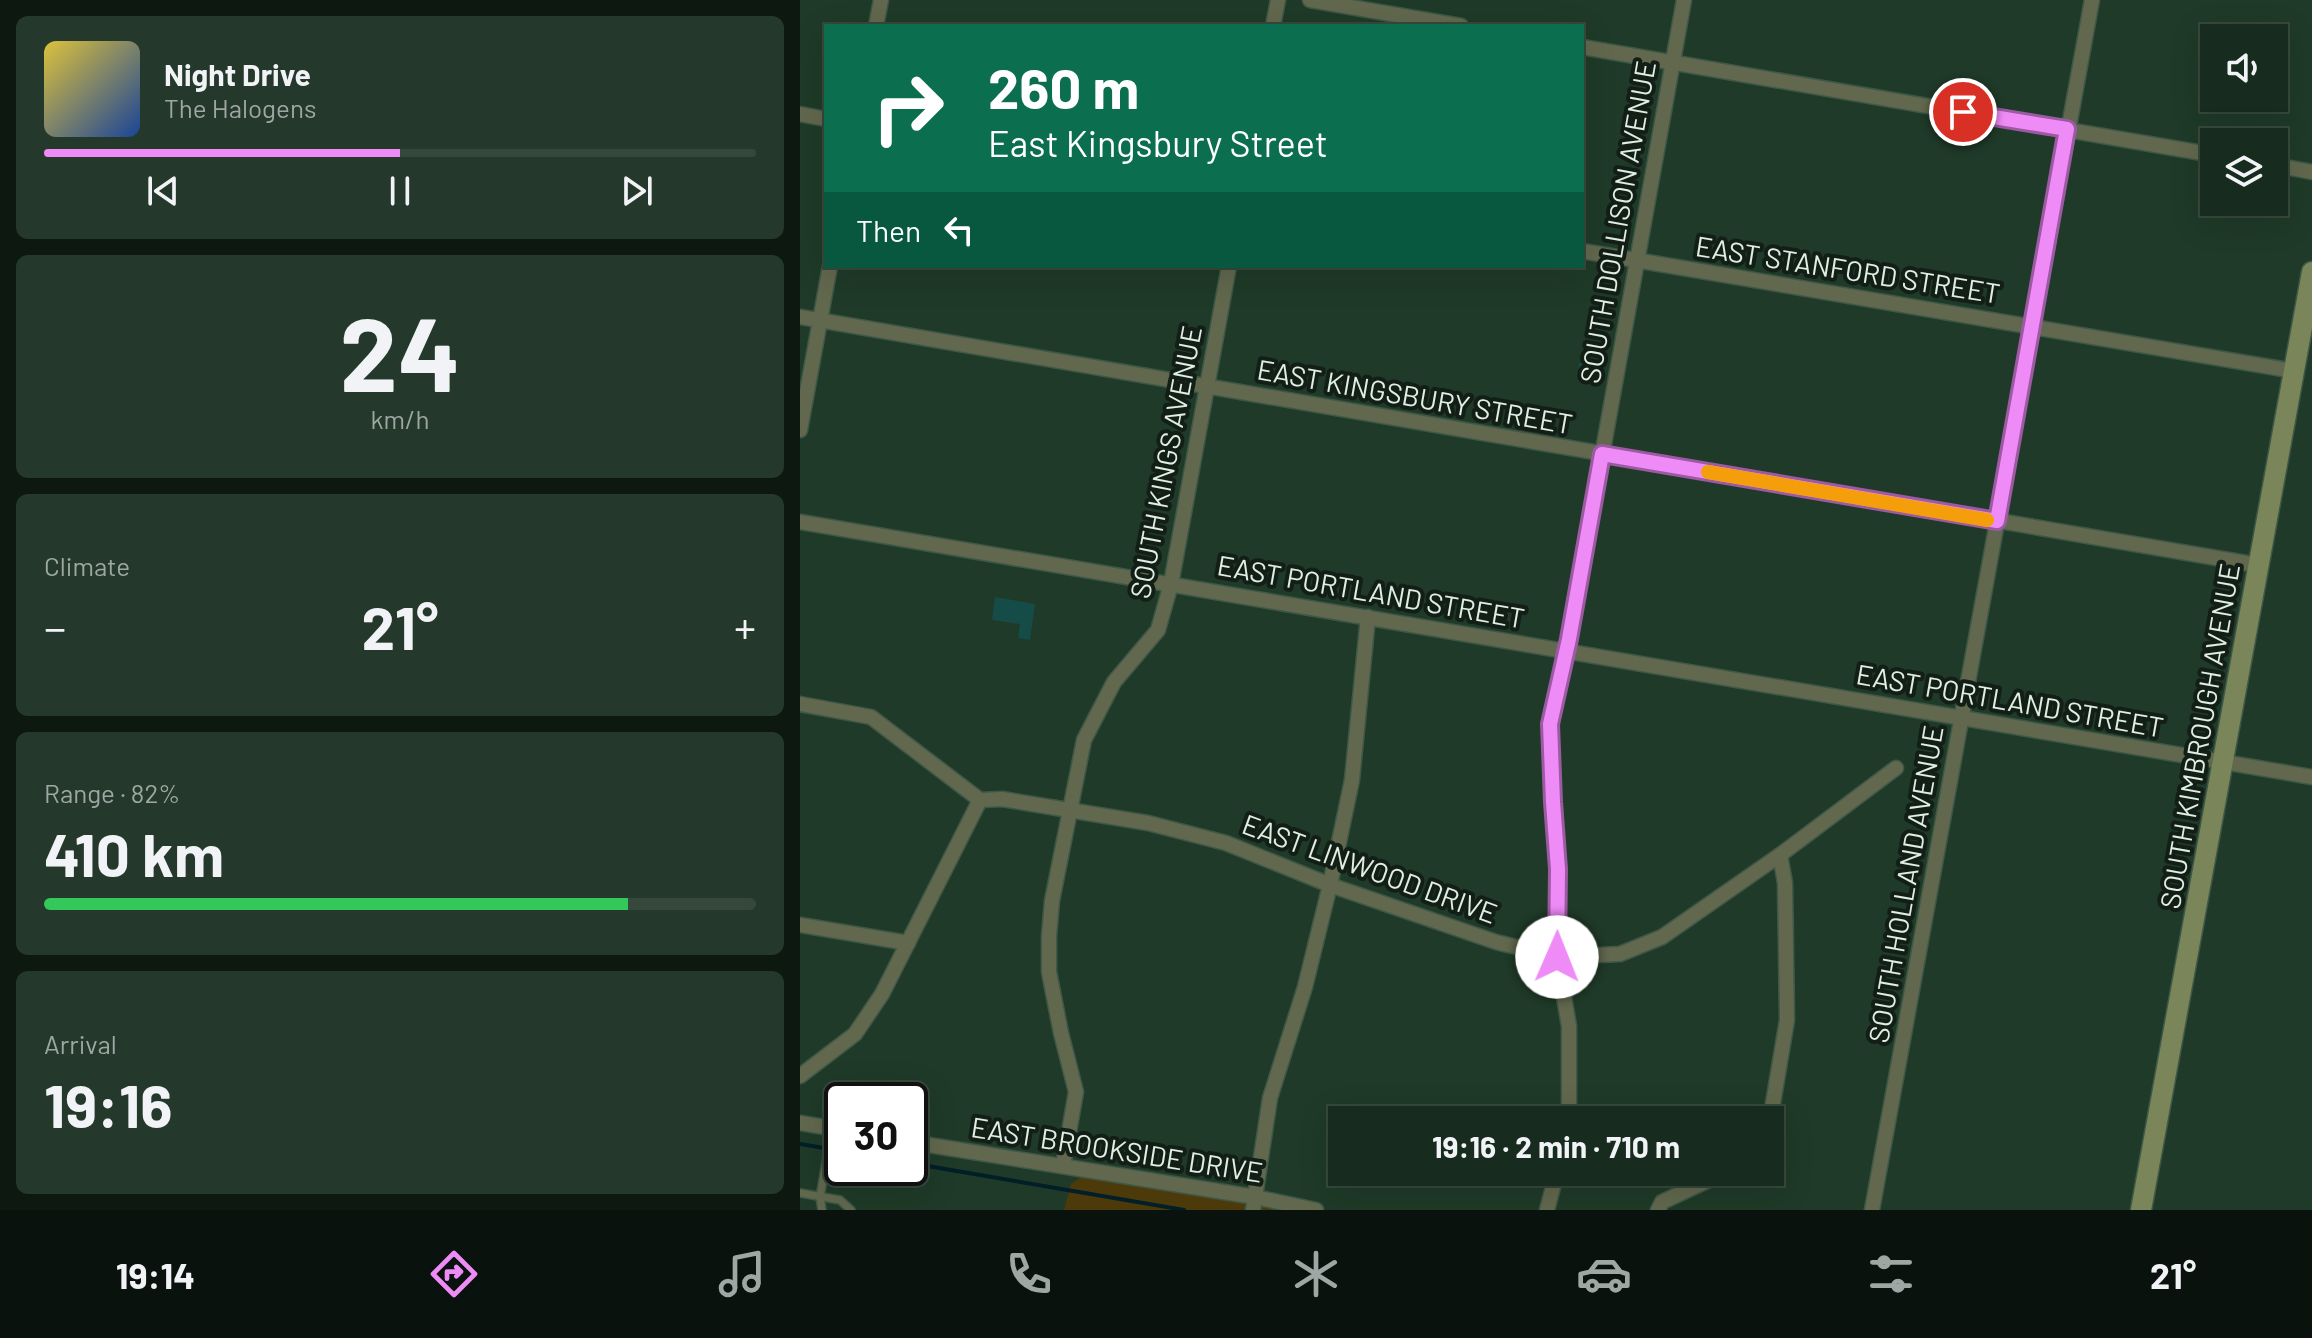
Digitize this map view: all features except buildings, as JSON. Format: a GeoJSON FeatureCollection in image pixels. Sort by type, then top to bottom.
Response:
{"type":"FeatureCollection","features":[{"type":"Feature","properties":{"kind":"main road","name":"SOUTH KIMBROUGH AVENUE"},"geometry":{"type":"LineString","coordinates":[[2141,1210],[2312,272]]}},
{"type":"Feature","properties":{"kind":"street"},"geometry":{"type":"LineString","coordinates":[[876,24],[881,0]]}},
{"type":"Feature","properties":{"kind":"street"},"geometry":{"type":"LineString","coordinates":[[1273,24],[1278,0]]}},
{"type":"Feature","properties":{"kind":"street"},"geometry":{"type":"LineString","coordinates":[[1310,0],[1449,24]]}},
{"type":"Feature","properties":{"kind":"street","name":"SOUTH DOLLISON AVENUE"},"geometry":{"type":"LineString","coordinates":[[1569,1106],[1569,1026],[1557,957],[1558,869],[1550,724],[1567,651],[1684,0]]}},
{"type":"Feature","properties":{"kind":"street","name":"SOUTH HOLLAND AVENUE"},"geometry":{"type":"LineString","coordinates":[[1872,1210],[2092,0]]}},
{"type":"Feature","properties":{"kind":"street"},"geometry":{"type":"LineString","coordinates":[[1584,47],[2200,153]]}},
{"type":"Feature","properties":{"kind":"street"},"geometry":{"type":"LineString","coordinates":[[800,114],[824,119]]}},
{"type":"Feature","properties":{"kind":"street"},"geometry":{"type":"LineString","coordinates":[[2288,168],[2312,172]]}},
{"type":"Feature","properties":{"kind":"street","name":"EAST STANFORD STREET"},"geometry":{"type":"LineString","coordinates":[[1584,251],[2294,371]]}},
{"type":"Feature","properties":{"kind":"street"},"geometry":{"type":"LineString","coordinates":[[800,430],[830,268]]}},
{"type":"Feature","properties":{"kind":"street","name":"SOUTH KINGS AVENUE"},"geometry":{"type":"LineString","coordinates":[[1063,1166],[1076,1092],[1049,972],[1052,901],[1084,740],[1114,682],[1158,630],[1171,584],[1229,268]]}},
{"type":"Feature","properties":{"kind":"street","name":"EAST KINGSBURY STREET"},"geometry":{"type":"LineString","coordinates":[[800,317],[2258,565]]}},
{"type":"Feature","properties":{"kind":"street","name":"EAST PORTLAND STREET"},"geometry":{"type":"LineString","coordinates":[[800,522],[2312,777]]}},
{"type":"Feature","properties":{"kind":"street"},"geometry":{"type":"LineString","coordinates":[[1254,1204],[1270,1098],[1305,987],[1352,780],[1368,617]]}},
{"type":"Feature","properties":{"kind":"street"},"geometry":{"type":"LineString","coordinates":[[800,704],[871,717],[980,800],[882,994],[855,1034],[800,1076]]}},
{"type":"Feature","properties":{"kind":"street","name":"EAST LINWOOD DRIVE"},"geometry":{"type":"LineString","coordinates":[[980,800],[1002,799],[1148,823],[1226,843],[1330,885],[1496,942],[1557,957],[1620,954],[1662,937],[1780,855],[1896,768]]}},
{"type":"Feature","properties":{"kind":"street"},"geometry":{"type":"LineString","coordinates":[[1773,1106],[1787,1020],[1785,883],[1780,855]]}},
{"type":"Feature","properties":{"kind":"street"},"geometry":{"type":"LineString","coordinates":[[800,925],[908,943]]}},
{"type":"Feature","properties":{"kind":"street"},"geometry":{"type":"LineString","coordinates":[[800,1123],[824,1130]]}},
{"type":"Feature","properties":{"kind":"street","name":"EAST BROOKSIDE DRIVE"},"geometry":{"type":"LineString","coordinates":[[928,1145],[1063,1166],[1254,1204],[1316,1210]]}},
{"type":"Feature","properties":{"kind":"street"},"geometry":{"type":"LineString","coordinates":[[1547,1210],[1553,1186]]}},
{"type":"Feature","properties":{"kind":"street"},"geometry":{"type":"LineString","coordinates":[[1658,1210],[1662,1202],[1696,1186]]}},
{"type":"Feature","properties":{"kind":"lane"},"geometry":{"type":"LineString","coordinates":[[822,1210],[820,1197],[824,1176]]}},
{"type":"Feature","properties":{"kind":"lane"},"geometry":{"type":"LineString","coordinates":[[800,1193],[840,1200],[851,1210]]}},
{"type":"Feature","properties":{"kind":"shaded area"},"geometry":{"type":"Polygon","coordinates":[[[1089,1176],[1284,1210],[1064,1210],[1071,1184],[1089,1176]]]}},
{"type":"Feature","properties":{"kind":"waterway"},"geometry":{"type":"LineString","coordinates":[[800,1144],[824,1148]]}},
{"type":"Feature","properties":{"kind":"waterway"},"geometry":{"type":"LineString","coordinates":[[928,1166],[1184,1210]]}},
{"type":"Feature","properties":{"kind":"slow traffic"},"geometry":{"type":"LineString","coordinates":[[1708,472],[1987,520]]}},
{"type":"Feature","properties":{"kind":"route"},"geometry":{"type":"LineString","coordinates":[[1557,957],[1558,869],[1550,724],[1569,639],[1602,454],[1997,521],[2067,129],[1963,112]]}}]}
